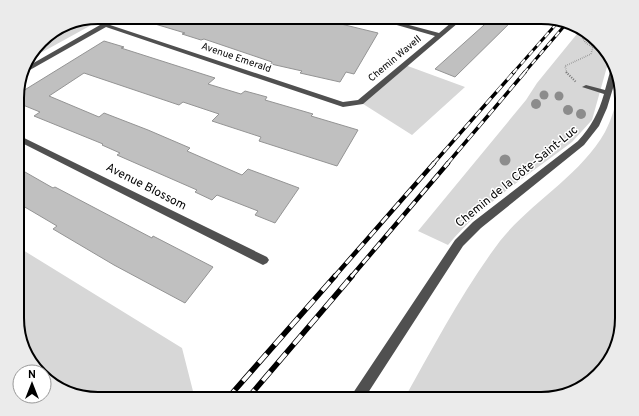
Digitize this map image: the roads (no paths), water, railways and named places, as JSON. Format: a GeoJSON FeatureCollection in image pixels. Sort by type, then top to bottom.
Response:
{"type":"FeatureCollection","features":[{"type":"Feature","properties":{"kind":"street"},"geometry":{"type":"LineString","coordinates":[[398,24],[440,35]]}},
{"type":"Feature","properties":{"kind":"street","name":"Chemin Wavell"},"geometry":{"type":"LineString","coordinates":[[360,102],[453,24]]}},
{"type":"Feature","properties":{"kind":"street"},"geometry":{"type":"LineString","coordinates":[[30,68],[105,25]]}},
{"type":"Feature","properties":{"kind":"street","name":"Avenue Emerald"},"geometry":{"type":"LineString","coordinates":[[105,25],[329,101],[343,105],[360,102]]}},
{"type":"Feature","properties":{"kind":"street","name":"Chemin de la Côte-Saint-Luc"},"geometry":{"type":"LineString","coordinates":[[361,392],[459,242],[477,224],[588,137],[600,119],[612,78]]}},
{"type":"Feature","properties":{"kind":"street"},"geometry":{"type":"LineString","coordinates":[[586,87],[608,93]]}},
{"type":"Feature","properties":{"kind":"street","name":"Avenue Blossom"},"geometry":{"type":"LineString","coordinates":[[24,141],[263,260]]}},
{"type":"Feature","properties":{"kind":"railway"},"geometry":{"type":"LineString","coordinates":[[513,73],[555,26]]}},
{"type":"Feature","properties":{"kind":"railway"},"geometry":{"type":"LineString","coordinates":[[524,73],[563,28]]}},
{"type":"Feature","properties":{"kind":"railway"},"geometry":{"type":"LineString","coordinates":[[433,164],[514,72]]}},
{"type":"Feature","properties":{"kind":"railway"},"geometry":{"type":"LineString","coordinates":[[447,164],[525,72]]}},
{"type":"Feature","properties":{"kind":"railway"},"geometry":{"type":"LineString","coordinates":[[334,277],[434,163]]}},
{"type":"Feature","properties":{"kind":"railway"},"geometry":{"type":"LineString","coordinates":[[351,277],[448,163]]}},
{"type":"Feature","properties":{"kind":"railway"},"geometry":{"type":"LineString","coordinates":[[233,392],[335,276]]}},
{"type":"Feature","properties":{"kind":"railway"},"geometry":{"type":"LineString","coordinates":[[253,392],[352,276]]}}]}
